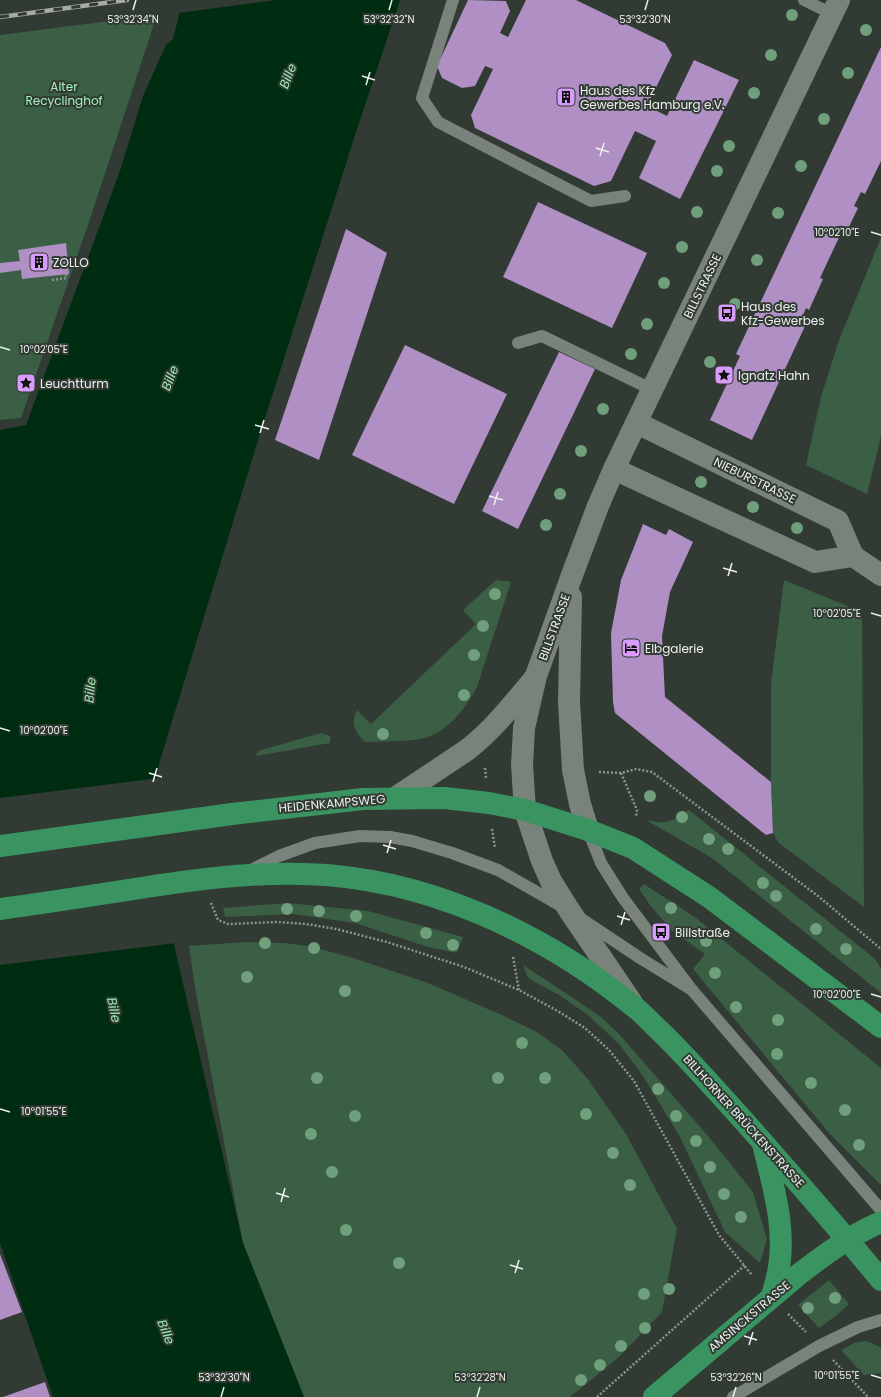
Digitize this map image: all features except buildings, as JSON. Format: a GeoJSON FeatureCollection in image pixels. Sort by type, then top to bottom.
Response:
{"type":"FeatureCollection","features":[{"type":"Feature","properties":{"kind":"main road","name":"BILLSTRASSE"},"geometry":{"type":"LineString","coordinates":[[635,1007],[569,910],[551,881],[542,861],[525,810],[522,765],[524,728],[536,676],[598,506],[614,469],[835,7]]}},
{"type":"Feature","properties":{"kind":"main road","name":"NIEBURSTRASSE"},"geometry":{"type":"LineString","coordinates":[[637,423],[838,521],[854,556]]}},
{"type":"Feature","properties":{"kind":"main road"},"geometry":{"type":"LineString","coordinates":[[614,469],[815,562],[854,556],[881,575]]}},
{"type":"Feature","properties":{"kind":"main road","name":"BILLSTRASSE"},"geometry":{"type":"LineString","coordinates":[[572,575],[569,702],[573,770],[580,804],[588,830]]}},
{"type":"Feature","properties":{"kind":"main road"},"geometry":{"type":"LineString","coordinates":[[395,798],[467,750],[487,734],[536,676]]}},
{"type":"Feature","properties":{"kind":"main road","name":"HEIDENKAMPSWEG"},"geometry":{"type":"LineString","coordinates":[[0,846],[338,800],[444,798],[489,803],[525,810],[588,830],[633,848],[709,897],[881,1027]]}},
{"type":"Feature","properties":{"kind":"main road"},"geometry":{"type":"LineString","coordinates":[[0,910],[200,879],[305,874],[354,878],[403,887],[469,909],[508,926],[549,947],[580,966],[635,1007]]}},
{"type":"Feature","properties":{"kind":"main road","name":"BILLHORNER BRÜCKENSTRASSE"},"geometry":{"type":"LineString","coordinates":[[635,1007],[684,1054],[848,1240],[881,1280]]}},
{"type":"Feature","properties":{"kind":"main road"},"geometry":{"type":"LineString","coordinates":[[763,1143],[780,1223],[778,1272],[772,1296]]}},
{"type":"Feature","properties":{"kind":"main road"},"geometry":{"type":"LineString","coordinates":[[848,1240],[881,1222]]}},
{"type":"Feature","properties":{"kind":"main road","name":"AMSINCKSTRASSE"},"geometry":{"type":"LineString","coordinates":[[654,1397],[820,1257],[848,1240]]}},
{"type":"Feature","properties":{"kind":"lane"},"geometry":{"type":"LineString","coordinates":[[453,0],[422,98],[438,122],[591,201],[625,196]]}},
{"type":"Feature","properties":{"kind":"lane"},"geometry":{"type":"LineString","coordinates":[[804,0],[835,7]]}},
{"type":"Feature","properties":{"kind":"lane"},"geometry":{"type":"LineString","coordinates":[[518,343],[542,336],[653,390]]}},
{"type":"Feature","properties":{"kind":"lane"},"geometry":{"type":"LineString","coordinates":[[588,830],[601,863],[622,898],[692,990],[881,1210]]}},
{"type":"Feature","properties":{"kind":"lane"},"geometry":{"type":"LineString","coordinates":[[240,876],[279,856],[315,843],[360,836],[390,837],[412,841],[498,870],[569,910],[640,958],[692,990]]}},
{"type":"Feature","properties":{"kind":"lane"},"geometry":{"type":"LineString","coordinates":[[733,1397],[819,1346],[858,1327],[881,1320]]}},
{"type":"Feature","properties":{"kind":"path"},"geometry":{"type":"LineString","coordinates":[[52,280],[66,278],[66,271]]}},
{"type":"Feature","properties":{"kind":"path"},"geometry":{"type":"LineString","coordinates":[[573,770],[621,774],[636,769],[652,772],[818,896],[881,949]]}},
{"type":"Feature","properties":{"kind":"path"},"geometry":{"type":"LineString","coordinates":[[621,774],[637,810],[636,817]]}},
{"type":"Feature","properties":{"kind":"path"},"geometry":{"type":"LineString","coordinates":[[200,879],[218,920],[228,924],[277,922],[306,924],[336,929],[387,942],[464,967],[512,987],[556,1010],[585,1028],[609,1050],[634,1081],[719,1235],[753,1277]]}},
{"type":"Feature","properties":{"kind":"path"},"geometry":{"type":"LineString","coordinates":[[597,1397],[744,1265]]}},
{"type":"Feature","properties":{"kind":"path"},"geometry":{"type":"LineString","coordinates":[[788,1313],[809,1335]]}},
{"type":"Feature","properties":{"kind":"path"},"geometry":{"type":"LineString","coordinates":[[828,1356],[868,1397]]}},
{"type":"Feature","properties":{"kind":"green space","name":"Alter Recyclinghof"},"geometry":{"type":"Polygon","coordinates":[[[157,15],[88,225],[21,418],[0,420],[0,35],[157,15]]]}},
{"type":"Feature","properties":{"kind":"green space"},"geometry":{"type":"Polygon","coordinates":[[[881,238],[881,436],[867,494],[806,465],[821,397],[839,340],[881,238]]]}},
{"type":"Feature","properties":{"kind":"green space"},"geometry":{"type":"Polygon","coordinates":[[[496,580],[511,582],[477,687],[461,712],[446,727],[429,737],[406,741],[365,742],[356,731],[354,723],[357,710],[371,724],[476,624],[463,610],[496,580]]]}},
{"type":"Feature","properties":{"kind":"green space"},"geometry":{"type":"Polygon","coordinates":[[[784,580],[862,612],[864,907],[779,843],[773,833],[771,782],[771,684],[784,580]]]}},
{"type":"Feature","properties":{"kind":"green space"},"geometry":{"type":"Polygon","coordinates":[[[321,733],[330,736],[330,743],[256,756],[258,751],[321,733]]]}},
{"type":"Feature","properties":{"kind":"green space"},"geometry":{"type":"Polygon","coordinates":[[[689,810],[874,958],[881,968],[881,993],[712,858],[646,820],[665,822],[673,820],[689,810]]]}},
{"type":"Feature","properties":{"kind":"green space"},"geometry":{"type":"Polygon","coordinates":[[[644,884],[696,918],[881,1068],[881,1185],[829,1133],[693,969],[705,954],[671,930],[639,889],[644,884]]]}},
{"type":"Feature","properties":{"kind":"green space"},"geometry":{"type":"Polygon","coordinates":[[[288,903],[368,911],[463,937],[457,953],[428,947],[355,923],[293,914],[225,917],[223,908],[288,903]]]}},
{"type":"Feature","properties":{"kind":"green space"},"geometry":{"type":"Polygon","coordinates":[[[245,942],[284,943],[308,946],[350,957],[428,983],[537,1032],[563,1051],[587,1078],[626,1134],[677,1229],[662,1312],[619,1357],[570,1397],[304,1397],[243,1243],[195,988],[189,946],[245,942]]]}},
{"type":"Feature","properties":{"kind":"green space"},"geometry":{"type":"Polygon","coordinates":[[[523,965],[601,1017],[619,1034],[708,1136],[753,1192],[767,1239],[760,1263],[725,1232],[680,1137],[643,1076],[619,1044],[588,1015],[559,995],[531,980],[527,976],[523,965]]]}},
{"type":"Feature","properties":{"kind":"green space"},"geometry":{"type":"Polygon","coordinates":[[[829,1280],[849,1304],[819,1328],[798,1305],[829,1280]]]}},
{"type":"Feature","properties":{"kind":"green space"},"geometry":{"type":"Polygon","coordinates":[[[866,1341],[881,1348],[881,1373],[864,1375],[841,1350],[854,1343],[866,1341]]]}},
{"type":"Feature","properties":{"kind":"water","name":"Bille"},"geometry":{"type":"Polygon","coordinates":[[[183,0],[400,0],[357,129],[259,437],[159,764],[148,832],[243,1243],[304,1397],[53,1397],[0,1243],[0,430],[26,425],[120,171],[143,96],[166,45],[173,39],[183,0]]]}},
{"type":"Feature","properties":{"kind":"pier"},"geometry":{"type":"Polygon","coordinates":[[[181,0],[277,0],[178,13],[181,0]]]}},
{"type":"Feature","properties":{"kind":"pier"},"geometry":{"type":"Polygon","coordinates":[[[159,778],[151,832],[176,943],[0,965],[0,798],[159,778]]]}},
{"type":"Feature","properties":{"kind":"railway"},"geometry":{"type":"LineString","coordinates":[[0,17],[127,0]]}},
{"type":"Feature","properties":{"kind":"place","name":"Haus des Kfz Gewerbes Hamburg e.V."},"geometry":{"type":"Point","coordinates":[566,97]}},
{"type":"Feature","properties":{"kind":"place","name":"ZOLLO"},"geometry":{"type":"Point","coordinates":[39,262]}},
{"type":"Feature","properties":{"kind":"place","name":"Haus des Kfz-Gewerbes"},"geometry":{"type":"Point","coordinates":[727,313]}},
{"type":"Feature","properties":{"kind":"place","name":"Ignatz Hahn"},"geometry":{"type":"Point","coordinates":[724,375]}},
{"type":"Feature","properties":{"kind":"place","name":"Leuchtturm"},"geometry":{"type":"Point","coordinates":[26,383]}},
{"type":"Feature","properties":{"kind":"place","name":"Elbgalerie"},"geometry":{"type":"Point","coordinates":[631,648]}},
{"type":"Feature","properties":{"kind":"place","name":"Billstraße"},"geometry":{"type":"Point","coordinates":[661,932]}}]}
